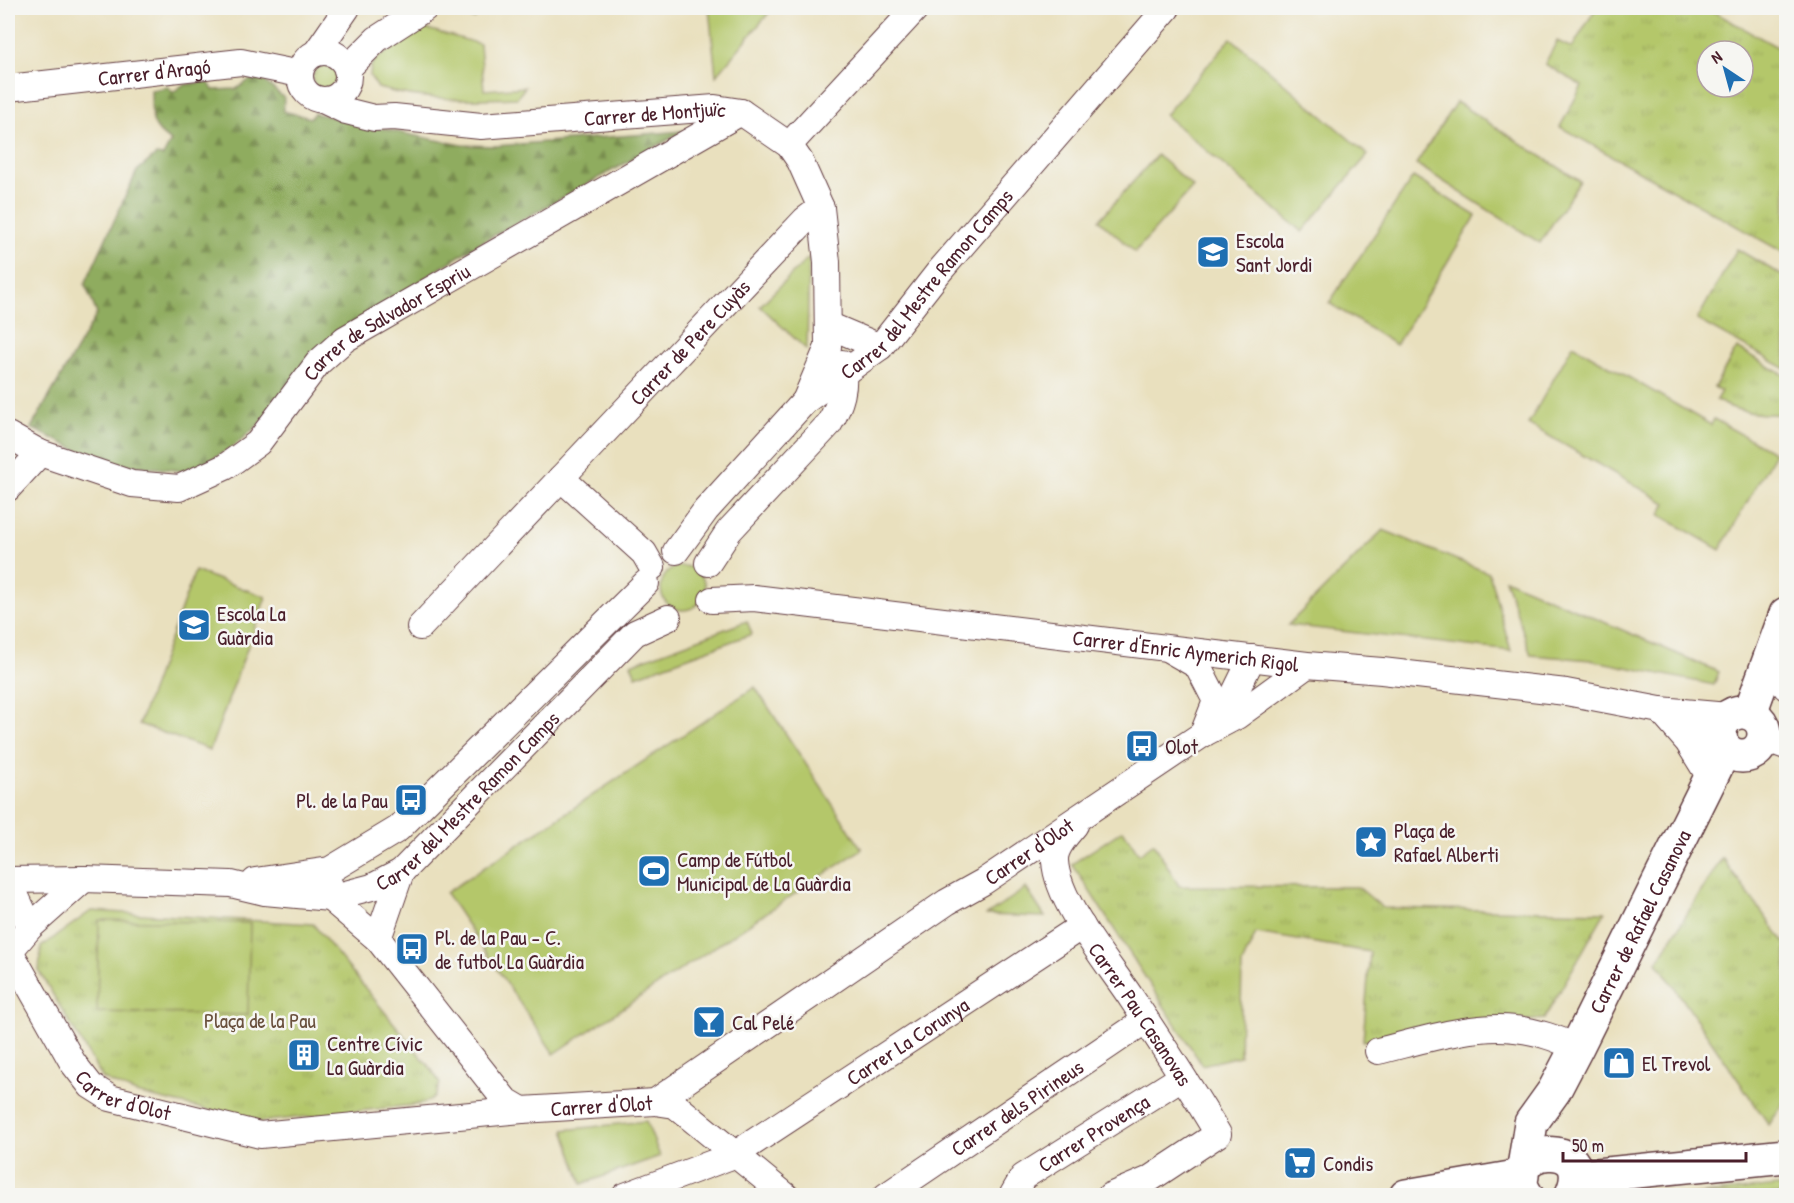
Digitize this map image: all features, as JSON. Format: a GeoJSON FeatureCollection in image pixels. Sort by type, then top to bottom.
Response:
{"type":"FeatureCollection","features":[{"type":"Feature","properties":{"kind":"street"},"geometry":{"type":"LineString","coordinates":[[347,8],[316,53],[305,61],[300,74],[303,89],[312,97],[325,101],[339,96],[347,76],[377,39],[425,8]]}},
{"type":"Feature","properties":{"kind":"street"},"geometry":{"type":"LineString","coordinates":[[789,145],[916,8]]}},
{"type":"Feature","properties":{"kind":"street","name":"Carrer del Mestre Ramon Camps"},"geometry":{"type":"LineString","coordinates":[[8,880],[84,879],[231,884],[330,870],[398,829],[649,575],[663,556],[676,551],[706,510],[806,401],[844,382],[880,347],[938,273],[1167,8]]}},
{"type":"Feature","properties":{"kind":"street"},"geometry":{"type":"LineString","coordinates":[[316,53],[330,52],[338,56],[347,76]]}},
{"type":"Feature","properties":{"kind":"street","name":"Carrer d'Aragó"},"geometry":{"type":"LineString","coordinates":[[8,88],[241,62],[300,74]]}},
{"type":"Feature","properties":{"kind":"street","name":"Carrer de Montjuïc"},"geometry":{"type":"LineString","coordinates":[[347,76],[394,117]]}},
{"type":"Feature","properties":{"kind":"street","name":"Carrer de Montjuïc"},"geometry":{"type":"LineString","coordinates":[[325,101],[346,111],[374,118],[394,117],[481,126],[715,108],[741,112],[789,145],[800,161],[821,208],[827,262],[828,347],[806,401]]}},
{"type":"Feature","properties":{"kind":"street","name":"Carrer de Salvador Espriu"},"geometry":{"type":"LineString","coordinates":[[8,435],[40,453],[132,484],[179,488],[225,467],[258,443],[318,363],[345,339],[741,112]]}},
{"type":"Feature","properties":{"kind":"street","name":"Carrer de Pere Cuyàs"},"geometry":{"type":"LineString","coordinates":[[420,627],[805,220],[821,208]]}},
{"type":"Feature","properties":{"kind":"street"},"geometry":{"type":"LineString","coordinates":[[828,325],[880,347]]}},
{"type":"Feature","properties":{"kind":"street","name":"Carrer de Montjuïc"},"geometry":{"type":"LineString","coordinates":[[828,325],[838,341],[844,382]]}},
{"type":"Feature","properties":{"kind":"street","name":"Carrer del Mestre Ramon Camps"},"geometry":{"type":"LineString","coordinates":[[708,563],[729,531],[829,424],[839,407],[844,382]]}},
{"type":"Feature","properties":{"kind":"street"},"geometry":{"type":"LineString","coordinates":[[8,488],[40,453]]}},
{"type":"Feature","properties":{"kind":"street"},"geometry":{"type":"LineString","coordinates":[[561,478],[644,553],[653,604],[691,613],[715,582],[708,563],[699,555],[687,551],[676,551]]}},
{"type":"Feature","properties":{"kind":"street","name":"Carrer d'Enric Aymerich Rigol"},"geometry":{"type":"LineString","coordinates":[[691,613],[754,598],[1307,665],[1382,671],[1566,692],[1660,710],[1746,735]]}},
{"type":"Feature","properties":{"kind":"street","name":"Carrer del Mestre Ramon Camps"},"geometry":{"type":"LineString","coordinates":[[231,884],[265,892],[330,898],[361,890],[401,872],[635,633],[691,613]]}},
{"type":"Feature","properties":{"kind":"street","name":"Carrer de Rafael Casanova"},"geometry":{"type":"LineString","coordinates":[[1524,1179],[1532,1124],[1554,1091],[1577,1047],[1711,779],[1746,735],[1786,614]]}},
{"type":"Feature","properties":{"kind":"street"},"geometry":{"type":"LineString","coordinates":[[1165,647],[1198,666],[1216,702],[1203,734]]}},
{"type":"Feature","properties":{"kind":"street"},"geometry":{"type":"LineString","coordinates":[[1773,652],[1778,674],[1786,687]]}},
{"type":"Feature","properties":{"kind":"street","name":"Carrer d'Olot"},"geometry":{"type":"LineString","coordinates":[[1237,716],[1262,659]]}},
{"type":"Feature","properties":{"kind":"street","name":"Carrer d'Olot"},"geometry":{"type":"LineString","coordinates":[[1203,734],[1230,703],[1262,659]]}},
{"type":"Feature","properties":{"kind":"street","name":"Carrer d'Olot"},"geometry":{"type":"LineString","coordinates":[[8,951],[73,1063],[91,1086],[110,1098],[260,1135],[522,1110],[655,1102],[947,902],[983,882],[1203,734],[1237,716],[1307,665]]}},
{"type":"Feature","properties":{"kind":"street"},"geometry":{"type":"LineString","coordinates":[[1660,710],[1688,742],[1711,779]]}},
{"type":"Feature","properties":{"kind":"street","name":"Carrer Pau Casanovas"},"geometry":{"type":"LineString","coordinates":[[1081,817],[1058,848],[1055,860],[1064,892],[1082,926],[1146,1020],[1218,1134],[1148,1180],[1110,1196]]}},
{"type":"Feature","properties":{"kind":"street","name":"Carrer Pau Casanovas"},"geometry":{"type":"LineString","coordinates":[[983,882],[1015,869],[1030,868],[1046,875],[1064,892]]}},
{"type":"Feature","properties":{"kind":"street"},"geometry":{"type":"LineString","coordinates":[[330,870],[361,890],[370,908],[378,939]]}},
{"type":"Feature","properties":{"kind":"street"},"geometry":{"type":"LineString","coordinates":[[330,870],[330,898],[378,939],[505,1100],[522,1110]]}},
{"type":"Feature","properties":{"kind":"street"},"geometry":{"type":"LineString","coordinates":[[378,939],[401,872]]}},
{"type":"Feature","properties":{"kind":"street"},"geometry":{"type":"LineString","coordinates":[[8,951],[30,927],[84,879]]}},
{"type":"Feature","properties":{"kind":"street"},"geometry":{"type":"LineString","coordinates":[[8,880],[30,927]]}},
{"type":"Feature","properties":{"kind":"street","name":"Carrer La Corunya"},"geometry":{"type":"LineString","coordinates":[[625,1196],[734,1155],[1082,926]]}},
{"type":"Feature","properties":{"kind":"street","name":"Carrer dels Pirineus"},"geometry":{"type":"LineString","coordinates":[[886,1196],[1146,1020]]}},
{"type":"Feature","properties":{"kind":"street"},"geometry":{"type":"LineString","coordinates":[[1378,1051],[1442,1034],[1513,1028],[1545,1035],[1577,1047]]}},
{"type":"Feature","properties":{"kind":"street","name":"Carrer Provença"},"geometry":{"type":"LineString","coordinates":[[1012,1196],[1023,1177],[1182,1077]]}},
{"type":"Feature","properties":{"kind":"street"},"geometry":{"type":"LineString","coordinates":[[1554,1091],[1570,1176]]}},
{"type":"Feature","properties":{"kind":"street"},"geometry":{"type":"LineString","coordinates":[[655,1102],[675,1105],[786,1196]]}},
{"type":"Feature","properties":{"kind":"street"},"geometry":{"type":"LineString","coordinates":[[1406,1196],[1524,1179],[1537,1154],[1546,1152],[1570,1176]]}},
{"type":"Feature","properties":{"kind":"street"},"geometry":{"type":"LineString","coordinates":[[1570,1176],[1786,1156]]}},
{"type":"Feature","properties":{"kind":"green space"},"geometry":{"type":"Polygon","coordinates":[[[457,8],[476,8],[475,19],[452,11],[457,8]]]}},
{"type":"Feature","properties":{"kind":"green space"},"geometry":{"type":"Polygon","coordinates":[[[709,8],[773,8],[716,76],[709,8]]]}},
{"type":"Feature","properties":{"kind":"green space"},"geometry":{"type":"Polygon","coordinates":[[[1596,8],[1707,8],[1786,52],[1786,254],[1560,127],[1582,86],[1545,64],[1557,41],[1572,48],[1596,8]]]}},
{"type":"Feature","properties":{"kind":"green space"},"geometry":{"type":"Polygon","coordinates":[[[424,28],[480,44],[484,90],[525,87],[517,98],[482,99],[447,99],[378,88],[370,76],[371,66],[376,59],[424,28]]]}},
{"type":"Feature","properties":{"kind":"green space"},"geometry":{"type":"Polygon","coordinates":[[[1231,38],[1368,155],[1302,232],[1165,115],[1231,38]]]}},
{"type":"Feature","properties":{"kind":"green space"},"geometry":{"type":"Polygon","coordinates":[[[326,65],[335,69],[339,78],[335,87],[326,91],[317,87],[313,78],[317,69],[326,65]]]}},
{"type":"Feature","properties":{"kind":"green space"},"geometry":{"type":"Polygon","coordinates":[[[251,79],[264,81],[284,98],[283,111],[310,118],[314,113],[462,145],[495,146],[684,131],[478,244],[400,294],[256,427],[234,446],[209,461],[183,471],[102,462],[31,428],[97,314],[85,284],[137,171],[156,155],[163,156],[171,141],[158,131],[153,120],[151,90],[168,87],[173,92],[183,85],[208,81],[213,90],[236,89],[251,79]]]}},
{"type":"Feature","properties":{"kind":"green space"},"geometry":{"type":"Polygon","coordinates":[[[1456,102],[1580,181],[1540,243],[1416,164],[1456,102]]]}},
{"type":"Feature","properties":{"kind":"green space"},"geometry":{"type":"Polygon","coordinates":[[[1157,155],[1193,187],[1135,252],[1099,220],[1157,155]]]}},
{"type":"Feature","properties":{"kind":"green space"},"geometry":{"type":"Polygon","coordinates":[[[1413,177],[1476,216],[1396,345],[1329,303],[1413,177]]]}},
{"type":"Feature","properties":{"kind":"green space"},"geometry":{"type":"Polygon","coordinates":[[[1737,249],[1786,278],[1786,369],[1697,320],[1737,249]]]}},
{"type":"Feature","properties":{"kind":"green space"},"geometry":{"type":"Polygon","coordinates":[[[809,257],[807,350],[760,306],[809,257]]]}},
{"type":"Feature","properties":{"kind":"green space"},"geometry":{"type":"Polygon","coordinates":[[[1573,345],[1711,425],[1714,419],[1775,453],[1720,550],[1660,515],[1666,503],[1528,424],[1573,345]]]}},
{"type":"Feature","properties":{"kind":"green space"},"geometry":{"type":"Polygon","coordinates":[[[1737,348],[1786,376],[1786,414],[1750,412],[1733,408],[1716,400],[1721,391],[1714,387],[1737,348]]]}},
{"type":"Feature","properties":{"kind":"green space"},"geometry":{"type":"Polygon","coordinates":[[[1383,530],[1489,573],[1511,651],[1288,625],[1383,530]]]}},
{"type":"Feature","properties":{"kind":"green space"},"geometry":{"type":"Polygon","coordinates":[[[683,566],[698,573],[705,588],[698,603],[683,610],[668,603],[661,588],[668,573],[683,566]]]}},
{"type":"Feature","properties":{"kind":"green space"},"geometry":{"type":"Polygon","coordinates":[[[195,571],[266,597],[210,750],[139,724],[195,571]]]}},
{"type":"Feature","properties":{"kind":"green space"},"geometry":{"type":"Polygon","coordinates":[[[1505,579],[1719,672],[1714,685],[1591,660],[1531,655],[1505,579]]]}},
{"type":"Feature","properties":{"kind":"green space"},"geometry":{"type":"Polygon","coordinates":[[[747,621],[752,634],[636,676],[631,664],[747,621]]]}},
{"type":"Feature","properties":{"kind":"green space","name":"Camp de Fútbol Municipal de La Guàrdia"},"geometry":{"type":"Polygon","coordinates":[[[755,687],[862,849],[554,1054],[446,893],[755,687]]]}},
{"type":"Feature","properties":{"kind":"green space"},"geometry":{"type":"Polygon","coordinates":[[[1123,830],[1139,854],[1154,843],[1179,886],[1358,887],[1383,908],[1605,912],[1544,1019],[1471,1025],[1363,1041],[1370,952],[1256,933],[1242,964],[1240,1056],[1202,1065],[1072,864],[1123,830]]]}},
{"type":"Feature","properties":{"kind":"green space"},"geometry":{"type":"Polygon","coordinates":[[[1722,858],[1786,945],[1786,1100],[1769,1125],[1657,962],[1722,858]]]}},
{"type":"Feature","properties":{"kind":"green space"},"geometry":{"type":"Polygon","coordinates":[[[1026,888],[1045,917],[987,915],[1026,888]]]}},
{"type":"Feature","properties":{"kind":"green space","name":"Plaça de la Pau"},"geometry":{"type":"Polygon","coordinates":[[[91,911],[313,924],[432,1070],[440,1083],[435,1097],[422,1104],[258,1122],[136,1093],[103,1079],[39,971],[41,947],[91,911]]]}},
{"type":"Feature","properties":{"kind":"green space"},"geometry":{"type":"Polygon","coordinates":[[[99,920],[250,923],[248,1015],[97,1012],[99,920]]]}},
{"type":"Feature","properties":{"kind":"green space"},"geometry":{"type":"Polygon","coordinates":[[[646,1121],[660,1156],[582,1184],[564,1130],[646,1121]]]}},
{"type":"Feature","properties":{"kind":"green space"},"geometry":{"type":"Polygon","coordinates":[[[1786,1185],[1786,1195],[1696,1195],[1786,1185]]]}},
{"type":"Feature","properties":{"kind":"place","name":"Escola Sant Jordi"},"geometry":{"type":"Point","coordinates":[1213,252]}},
{"type":"Feature","properties":{"kind":"place","name":"Escola La Guàrdia"},"geometry":{"type":"Point","coordinates":[194,625]}},
{"type":"Feature","properties":{"kind":"place","name":"Olot"},"geometry":{"type":"Point","coordinates":[1142,746]}},
{"type":"Feature","properties":{"kind":"place","name":"Pl. de la Pau"},"geometry":{"type":"Point","coordinates":[411,800]}},
{"type":"Feature","properties":{"kind":"place","name":"Plaça de Rafael Alberti"},"geometry":{"type":"Point","coordinates":[1371,842]}},
{"type":"Feature","properties":{"kind":"place","name":"Camp de Fútbol Municipal de La Guàrdia"},"geometry":{"type":"Point","coordinates":[654,871]}},
{"type":"Feature","properties":{"kind":"place","name":"Pl. de la Pau - C. de futbol La Guàrdia"},"geometry":{"type":"Point","coordinates":[412,949]}},
{"type":"Feature","properties":{"kind":"place","name":"Cal Pelé"},"geometry":{"type":"Point","coordinates":[709,1022]}},
{"type":"Feature","properties":{"kind":"place","name":"Centre Cívic La Guàrdia"},"geometry":{"type":"Point","coordinates":[304,1055]}},
{"type":"Feature","properties":{"kind":"place","name":"El Trevol"},"geometry":{"type":"Point","coordinates":[1619,1063]}},
{"type":"Feature","properties":{"kind":"place","name":"Condis"},"geometry":{"type":"Point","coordinates":[1300,1163]}}]}
